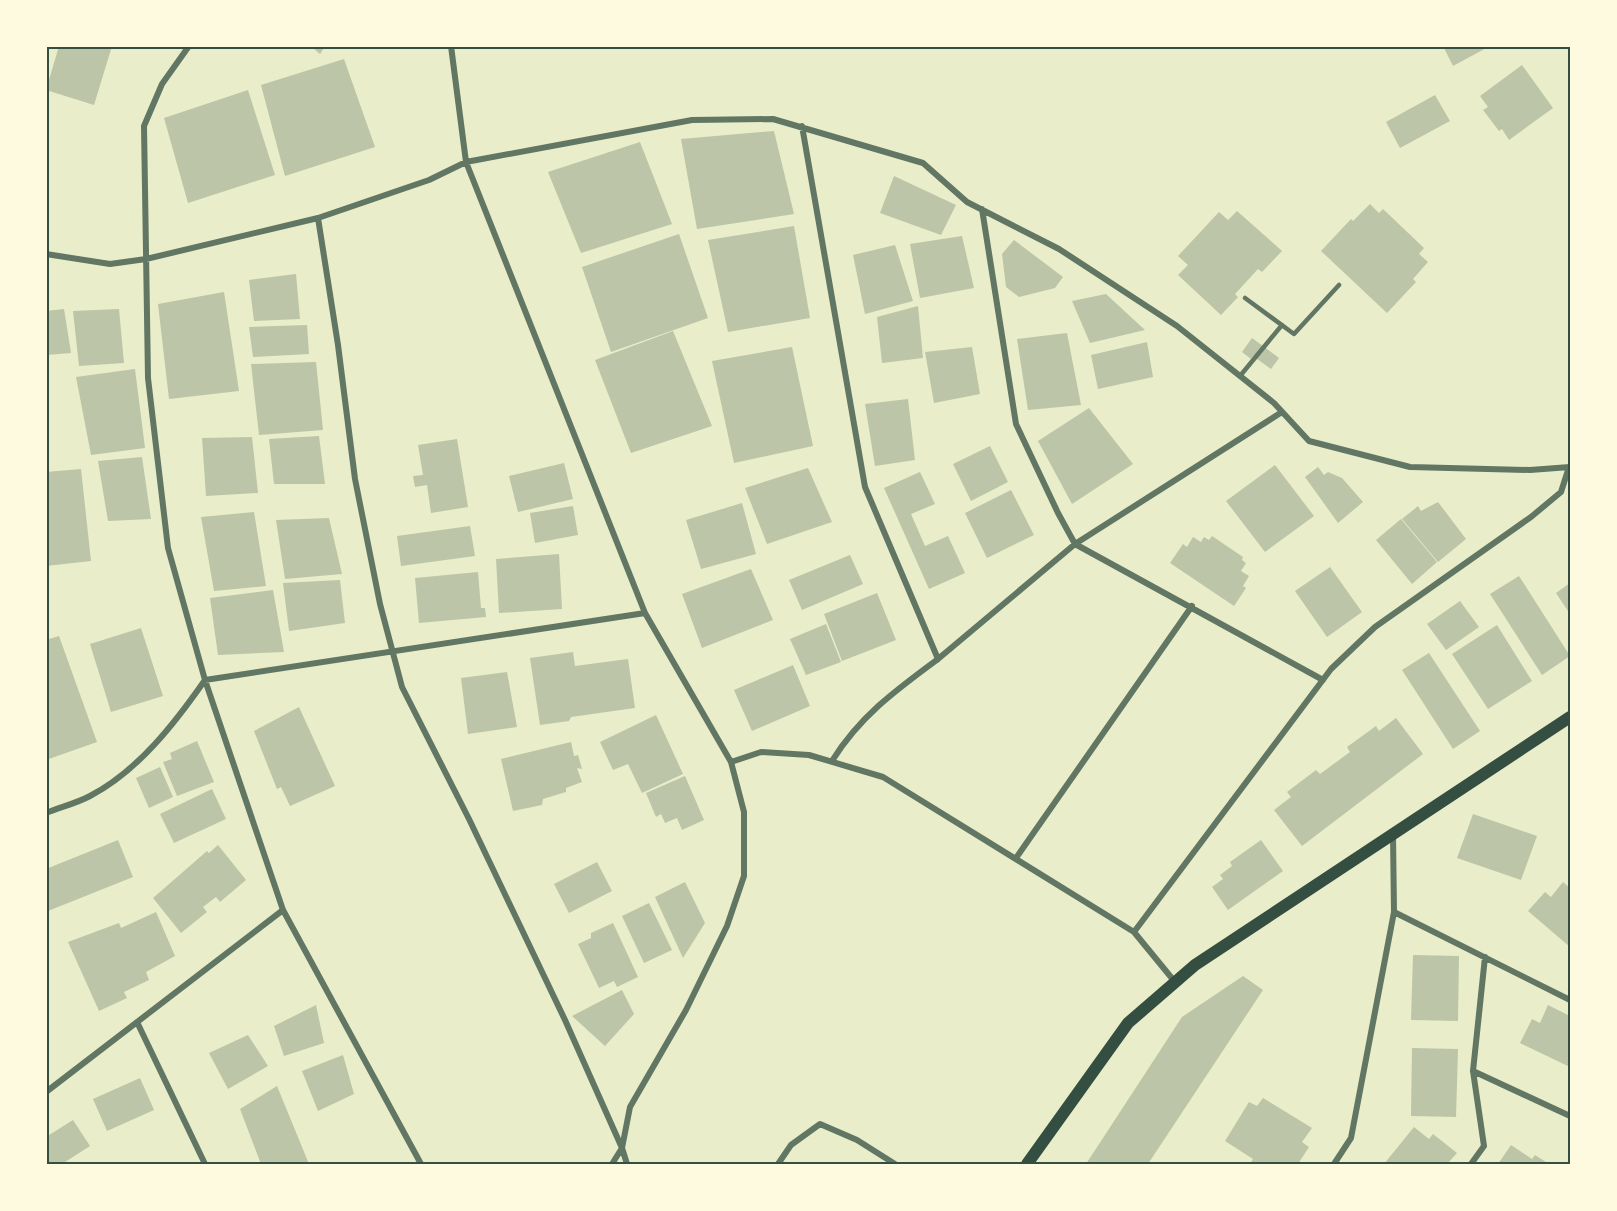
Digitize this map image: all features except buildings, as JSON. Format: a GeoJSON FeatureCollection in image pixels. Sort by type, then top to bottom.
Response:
{"type":"FeatureCollection","features":[{"type":"Feature","properties":{"kind":"main road"},"geometry":{"type":"LineString","coordinates":[[1028,1164],[1128,1023],[1195,965],[1570,717]]}},
{"type":"Feature","properties":{"kind":"street"},"geometry":{"type":"LineString","coordinates":[[189,46],[162,84],[144,126],[148,378],[168,548],[205,680],[283,910],[421,1164]]}},
{"type":"Feature","properties":{"kind":"street"},"geometry":{"type":"LineString","coordinates":[[451,46],[466,162],[645,613],[731,762],[744,812],[744,876],[727,926],[687,1010],[630,1107],[622,1148],[612,1164]]}},
{"type":"Feature","properties":{"kind":"street"},"geometry":{"type":"LineString","coordinates":[[46,254],[110,264],[146,259],[318,218],[429,180],[466,162],[692,120],[773,119],[923,163],[967,202],[1059,249],[1177,326],[1282,412],[1309,441],[1410,467],[1530,470],[1570,467],[1561,492],[1546,505],[1376,627],[1323,680],[1134,932]]}},
{"type":"Feature","properties":{"kind":"street"},"geometry":{"type":"LineString","coordinates":[[802,126],[865,487],[938,659]]}},
{"type":"Feature","properties":{"kind":"street"},"geometry":{"type":"LineString","coordinates":[[982,209],[1016,424],[1058,513],[1075,543],[1323,680]]}},
{"type":"Feature","properties":{"kind":"street"},"geometry":{"type":"LineString","coordinates":[[318,218],[338,345],[355,479],[391,652],[402,687],[555,998],[627,1164]]}},
{"type":"Feature","properties":{"kind":"street"},"geometry":{"type":"LineString","coordinates":[[832,761],[849,734],[883,700],[938,659],[1075,543],[1282,412]]}},
{"type":"Feature","properties":{"kind":"street"},"geometry":{"type":"LineString","coordinates":[[1016,858],[1192,606]]}},
{"type":"Feature","properties":{"kind":"street"},"geometry":{"type":"LineString","coordinates":[[46,813],[90,796],[114,781],[180,715],[205,680],[645,613]]}},
{"type":"Feature","properties":{"kind":"street"},"geometry":{"type":"LineString","coordinates":[[731,762],[761,752],[809,755],[883,777],[1134,932],[1175,982]]}},
{"type":"Feature","properties":{"kind":"street"},"geometry":{"type":"LineString","coordinates":[[1334,1164],[1352,1138],[1394,912],[1393,835]]}},
{"type":"Feature","properties":{"kind":"street"},"geometry":{"type":"LineString","coordinates":[[46,1092],[283,910]]}},
{"type":"Feature","properties":{"kind":"street"},"geometry":{"type":"LineString","coordinates":[[1394,912],[1570,1000]]}},
{"type":"Feature","properties":{"kind":"street"},"geometry":{"type":"LineString","coordinates":[[1471,1164],[1484,1146],[1473,1071],[1485,957]]}},
{"type":"Feature","properties":{"kind":"street"},"geometry":{"type":"LineString","coordinates":[[137,1023],[205,1164]]}},
{"type":"Feature","properties":{"kind":"street"},"geometry":{"type":"LineString","coordinates":[[1473,1071],[1570,1116]]}},
{"type":"Feature","properties":{"kind":"street"},"geometry":{"type":"LineString","coordinates":[[778,1164],[791,1145],[820,1124],[857,1140],[895,1164]]}},
{"type":"Feature","properties":{"kind":"lane"},"geometry":{"type":"LineString","coordinates":[[1245,298],[1294,334],[1340,285]]}},
{"type":"Feature","properties":{"kind":"lane"},"geometry":{"type":"LineString","coordinates":[[1240,376],[1282,325]]}}]}
